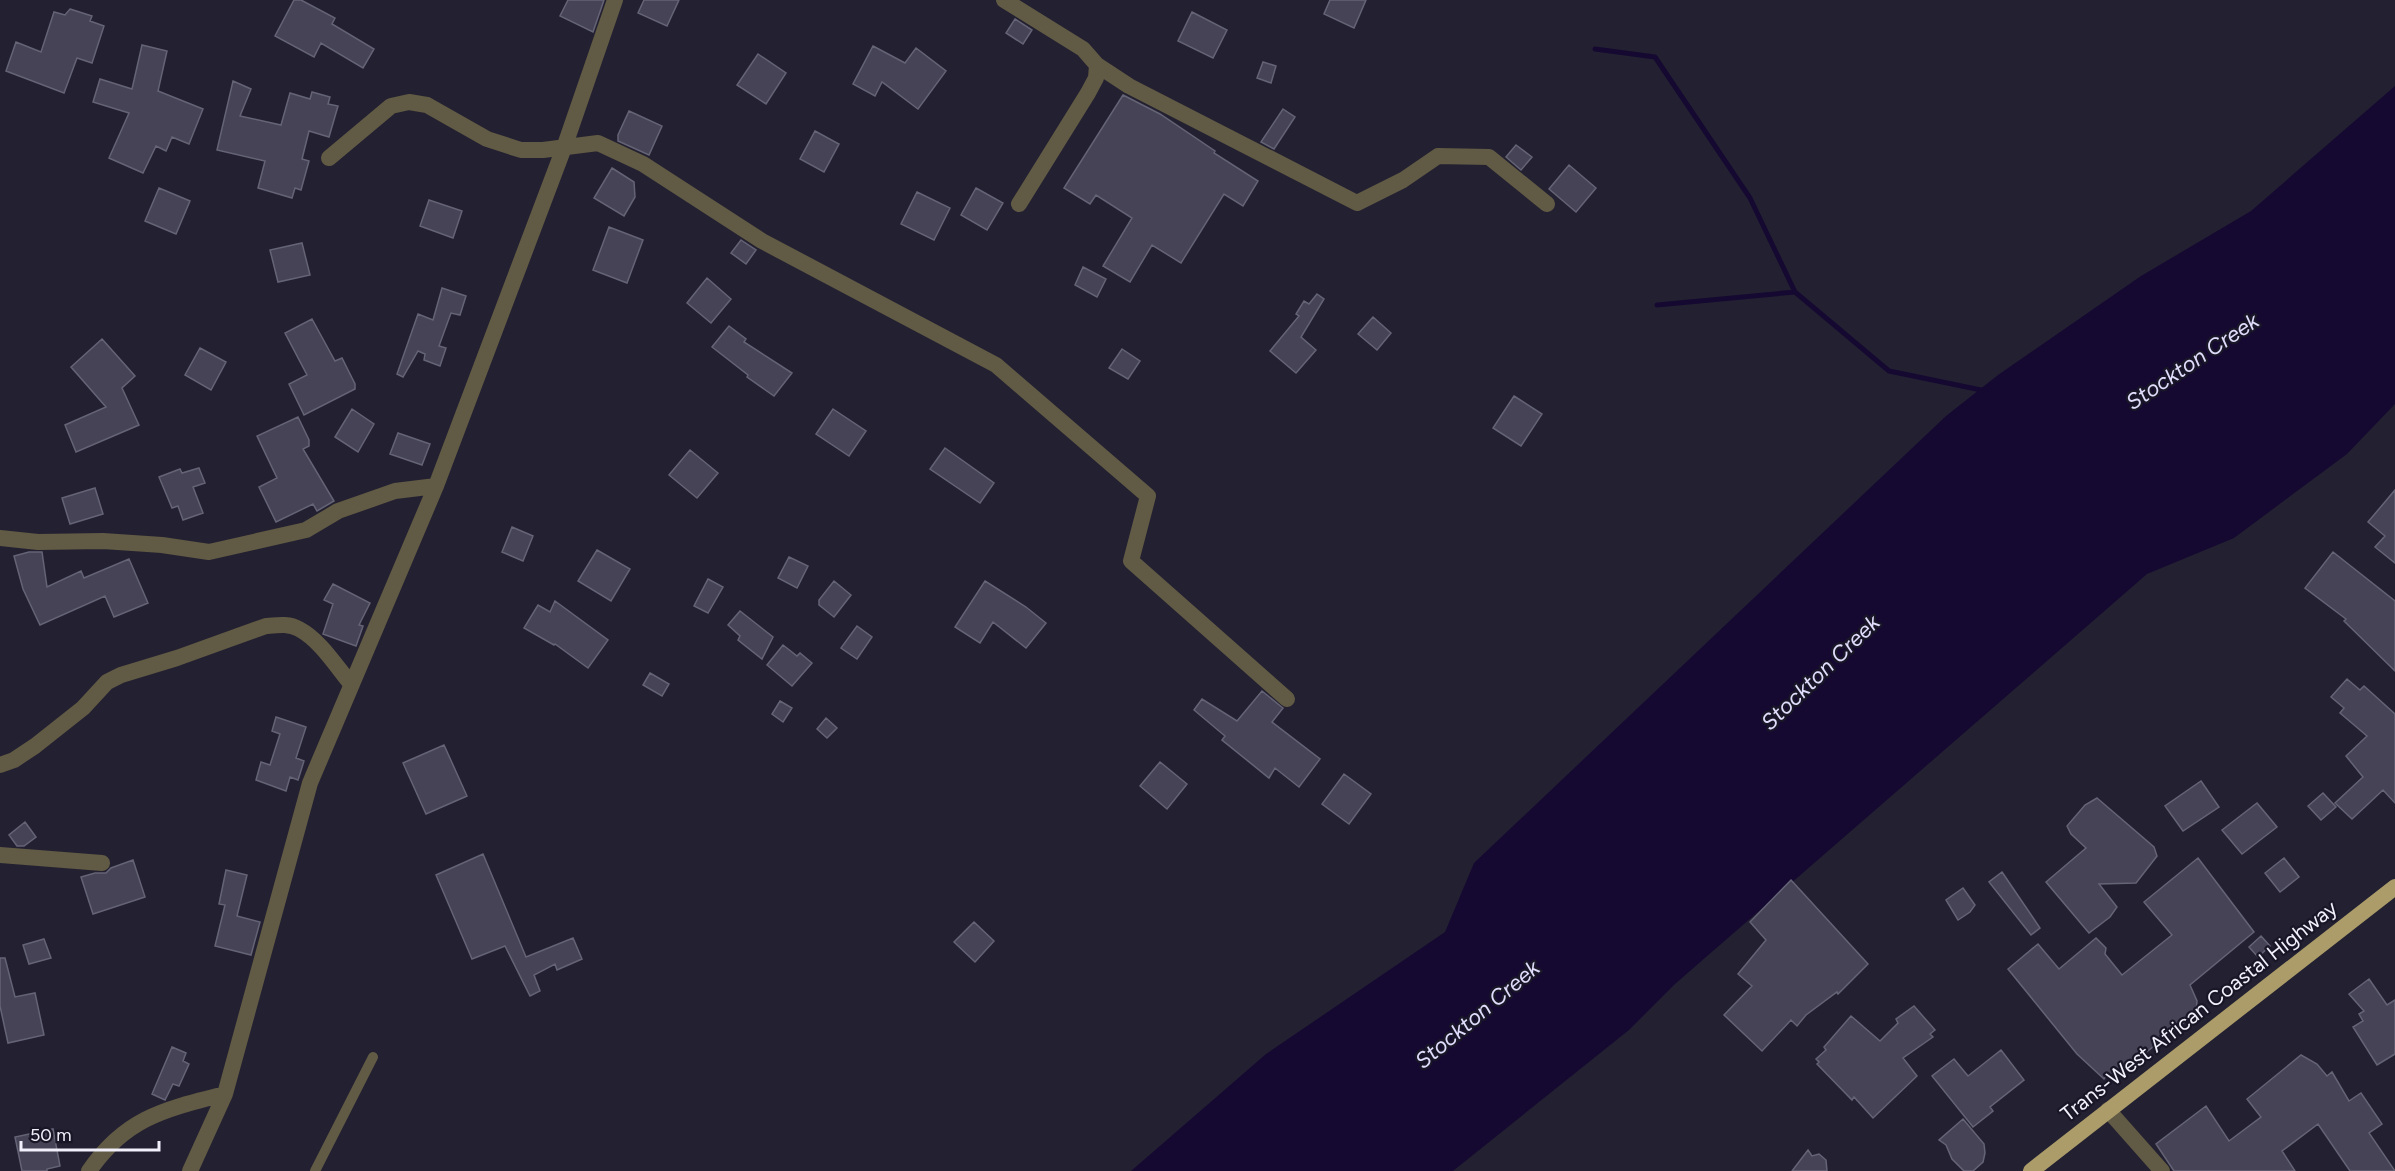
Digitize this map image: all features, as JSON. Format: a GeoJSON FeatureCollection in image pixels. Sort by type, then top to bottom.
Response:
{"type":"FeatureCollection","features":[{"type":"Feature","properties":{"kind":"highway","name":"Trans-West African Coastal Highway"},"geometry":{"type":"LineString","coordinates":[[2031,1171],[2395,887]]}},
{"type":"Feature","properties":{"kind":"street"},"geometry":{"type":"LineString","coordinates":[[190,1171],[225,1094],[310,783],[435,486],[565,145],[615,0]]}},
{"type":"Feature","properties":{"kind":"street"},"geometry":{"type":"LineString","coordinates":[[1004,0],[1083,49],[1097,65],[1129,86],[1357,203],[1403,180],[1438,156],[1489,157],[1547,204]]}},
{"type":"Feature","properties":{"kind":"street"},"geometry":{"type":"LineString","coordinates":[[1019,204],[1088,93],[1096,78],[1097,65]]}},
{"type":"Feature","properties":{"kind":"street"},"geometry":{"type":"LineString","coordinates":[[329,158],[392,106],[409,102],[427,105],[487,139],[521,150],[543,150],[565,145],[598,143],[643,164],[762,241],[996,365],[1148,496],[1131,561],[1287,699]]}},
{"type":"Feature","properties":{"kind":"street"},"geometry":{"type":"LineString","coordinates":[[0,538],[38,542],[103,541],[162,545],[209,552],[306,530],[338,511],[395,491],[435,486]]}},
{"type":"Feature","properties":{"kind":"street"},"geometry":{"type":"LineString","coordinates":[[0,765],[14,760],[35,746],[83,708],[107,682],[121,675],[177,658],[266,626],[281,624],[297,628],[328,656],[351,684]]}},
{"type":"Feature","properties":{"kind":"street"},"geometry":{"type":"LineString","coordinates":[[0,855],[102,863]]}},
{"type":"Feature","properties":{"kind":"street"},"geometry":{"type":"LineString","coordinates":[[89,1171],[102,1152],[120,1134],[169,1109],[225,1094]]}},
{"type":"Feature","properties":{"kind":"street"},"geometry":{"type":"LineString","coordinates":[[2108,1110],[2162,1171]]}},
{"type":"Feature","properties":{"kind":"lane"},"geometry":{"type":"LineString","coordinates":[[315,1171],[373,1057]]}},
{"type":"Feature","properties":{"kind":"water","name":"Stockton Creek"},"geometry":{"type":"Polygon","coordinates":[[[2395,86],[2395,404],[2347,454],[2234,538],[2147,574],[1675,984],[1629,1030],[1453,1171],[1131,1171],[1266,1054],[1445,932],[1474,863],[1946,416],[1998,375],[2141,276],[2251,211],[2395,86]]]}},
{"type":"Feature","properties":{"kind":"building"},"geometry":{"type":"Polygon","coordinates":[[[294,0],[301,0],[335,18],[332,24],[374,49],[363,68],[321,43],[314,57],[275,36],[294,0]]]}},
{"type":"Feature","properties":{"kind":"building"},"geometry":{"type":"Polygon","coordinates":[[[568,0],[604,0],[593,32],[560,16],[568,0]]]}},
{"type":"Feature","properties":{"kind":"building"},"geometry":{"type":"Polygon","coordinates":[[[644,0],[679,0],[667,26],[638,13],[644,0]]]}},
{"type":"Feature","properties":{"kind":"building"},"geometry":{"type":"Polygon","coordinates":[[[1330,0],[1366,0],[1354,28],[1324,14],[1330,0]]]}},
{"type":"Feature","properties":{"kind":"building"},"geometry":{"type":"Polygon","coordinates":[[[70,9],[92,16],[90,21],[104,26],[92,63],[77,58],[64,93],[6,71],[16,42],[41,52],[54,12],[65,15],[70,9]]]}},
{"type":"Feature","properties":{"kind":"building"},"geometry":{"type":"Polygon","coordinates":[[[1192,12],[1227,30],[1213,58],[1178,41],[1192,12]]]}},
{"type":"Feature","properties":{"kind":"building"},"geometry":{"type":"Polygon","coordinates":[[[1015,19],[1032,30],[1023,44],[1006,33],[1015,19]]]}},
{"type":"Feature","properties":{"kind":"building"},"geometry":{"type":"Polygon","coordinates":[[[142,45],[167,51],[158,91],[203,109],[189,144],[172,137],[166,151],[156,146],[143,173],[109,158],[129,113],[93,102],[100,79],[132,89],[142,45]]]}},
{"type":"Feature","properties":{"kind":"building"},"geometry":{"type":"Polygon","coordinates":[[[873,46],[905,63],[916,48],[946,71],[918,109],[882,82],[875,96],[853,84],[873,46]]]}},
{"type":"Feature","properties":{"kind":"building"},"geometry":{"type":"Polygon","coordinates":[[[758,54],[786,73],[766,104],[737,85],[758,54]]]}},
{"type":"Feature","properties":{"kind":"building"},"geometry":{"type":"Polygon","coordinates":[[[1263,62],[1276,66],[1271,83],[1257,78],[1263,62]]]}},
{"type":"Feature","properties":{"kind":"building"},"geometry":{"type":"Polygon","coordinates":[[[233,81],[251,89],[240,116],[281,125],[290,93],[310,99],[312,92],[330,97],[328,104],[338,106],[329,137],[309,131],[302,159],[309,161],[301,190],[295,188],[292,198],[258,188],[265,161],[217,150],[233,81]]]}},
{"type":"Feature","properties":{"kind":"building"},"geometry":{"type":"Polygon","coordinates":[[[1123,95],[1160,114],[1258,181],[1243,206],[1224,194],[1181,263],[1152,245],[1130,282],[1103,266],[1132,218],[1096,195],[1090,204],[1064,188],[1123,95]]]}},
{"type":"Feature","properties":{"kind":"building"},"geometry":{"type":"Polygon","coordinates":[[[1283,109],[1295,117],[1274,149],[1261,142],[1283,109]]]}},
{"type":"Feature","properties":{"kind":"building"},"geometry":{"type":"Polygon","coordinates":[[[629,111],[662,126],[649,155],[618,141],[618,135],[629,111]]]}},
{"type":"Feature","properties":{"kind":"building"},"geometry":{"type":"Polygon","coordinates":[[[815,131],[839,144],[824,172],[800,159],[815,131]]]}},
{"type":"Feature","properties":{"kind":"building"},"geometry":{"type":"Polygon","coordinates":[[[1516,145],[1532,157],[1521,170],[1506,157],[1516,145]]]}},
{"type":"Feature","properties":{"kind":"building"},"geometry":{"type":"Polygon","coordinates":[[[1569,165],[1596,188],[1576,212],[1549,189],[1569,165]]]}},
{"type":"Feature","properties":{"kind":"building"},"geometry":{"type":"Polygon","coordinates":[[[612,168],[634,182],[635,197],[624,216],[594,198],[612,168]]]}},
{"type":"Feature","properties":{"kind":"building"},"geometry":{"type":"Polygon","coordinates":[[[159,188],[190,201],[176,234],[145,221],[159,188]]]}},
{"type":"Feature","properties":{"kind":"building"},"geometry":{"type":"Polygon","coordinates":[[[976,188],[1003,203],[987,230],[961,215],[976,188]]]}},
{"type":"Feature","properties":{"kind":"building"},"geometry":{"type":"Polygon","coordinates":[[[917,192],[950,208],[934,240],[901,224],[917,192]]]}},
{"type":"Feature","properties":{"kind":"building"},"geometry":{"type":"Polygon","coordinates":[[[429,200],[462,211],[453,238],[420,226],[429,200]]]}},
{"type":"Feature","properties":{"kind":"building"},"geometry":{"type":"Polygon","coordinates":[[[609,227],[643,240],[627,283],[593,270],[609,227]]]}},
{"type":"Feature","properties":{"kind":"building"},"geometry":{"type":"Polygon","coordinates":[[[741,240],[756,250],[746,264],[731,253],[741,240]]]}},
{"type":"Feature","properties":{"kind":"building"},"geometry":{"type":"Polygon","coordinates":[[[302,243],[310,275],[278,282],[270,250],[302,243]]]}},
{"type":"Feature","properties":{"kind":"building"},"geometry":{"type":"Polygon","coordinates":[[[1083,267],[1106,279],[1097,297],[1075,285],[1083,267]]]}},
{"type":"Feature","properties":{"kind":"building"},"geometry":{"type":"Polygon","coordinates":[[[707,278],[731,299],[711,323],[687,303],[707,278]]]}},
{"type":"Feature","properties":{"kind":"building"},"geometry":{"type":"Polygon","coordinates":[[[442,288],[466,296],[460,315],[451,313],[439,346],[446,348],[440,366],[424,360],[425,354],[418,351],[403,377],[397,374],[418,314],[433,320],[442,288]]]}},
{"type":"Feature","properties":{"kind":"building"},"geometry":{"type":"Polygon","coordinates":[[[1317,294],[1324,299],[1301,337],[1316,350],[1296,373],[1270,351],[1299,316],[1296,314],[1304,301],[1309,304],[1317,294]]]}},
{"type":"Feature","properties":{"kind":"building"},"geometry":{"type":"Polygon","coordinates":[[[1373,317],[1391,333],[1377,350],[1358,334],[1373,317]]]}},
{"type":"Feature","properties":{"kind":"building"},"geometry":{"type":"Polygon","coordinates":[[[312,319],[335,361],[342,358],[355,384],[355,389],[304,415],[289,384],[307,375],[285,333],[312,319]]]}},
{"type":"Feature","properties":{"kind":"building"},"geometry":{"type":"Polygon","coordinates":[[[729,326],[746,339],[744,342],[792,373],[774,396],[747,377],[748,375],[712,347],[729,326]]]}},
{"type":"Feature","properties":{"kind":"building"},"geometry":{"type":"Polygon","coordinates":[[[102,339],[135,376],[122,388],[139,425],[76,452],[65,425],[106,407],[71,367],[102,339]]]}},
{"type":"Feature","properties":{"kind":"building"},"geometry":{"type":"Polygon","coordinates":[[[200,348],[226,362],[211,390],[185,375],[200,348]]]}},
{"type":"Feature","properties":{"kind":"building"},"geometry":{"type":"Polygon","coordinates":[[[1122,349],[1140,361],[1128,379],[1109,368],[1122,349]]]}},
{"type":"Feature","properties":{"kind":"building"},"geometry":{"type":"Polygon","coordinates":[[[1514,396],[1542,414],[1521,446],[1493,428],[1514,396]]]}},
{"type":"Feature","properties":{"kind":"building"},"geometry":{"type":"Polygon","coordinates":[[[352,409],[374,424],[358,452],[335,437],[352,409]]]}},
{"type":"Feature","properties":{"kind":"building"},"geometry":{"type":"Polygon","coordinates":[[[833,409],[866,431],[849,456],[816,434],[833,409]]]}},
{"type":"Feature","properties":{"kind":"building"},"geometry":{"type":"Polygon","coordinates":[[[298,417],[309,440],[309,446],[303,449],[334,501],[317,511],[313,504],[276,522],[259,487],[277,478],[257,436],[298,417]]]}},
{"type":"Feature","properties":{"kind":"building"},"geometry":{"type":"Polygon","coordinates":[[[398,433],[430,444],[422,465],[390,454],[398,433]]]}},
{"type":"Feature","properties":{"kind":"building"},"geometry":{"type":"Polygon","coordinates":[[[945,448],[994,483],[980,503],[930,469],[945,448]]]}},
{"type":"Feature","properties":{"kind":"building"},"geometry":{"type":"Polygon","coordinates":[[[690,450],[718,473],[697,498],[669,475],[690,450]]]}},
{"type":"Feature","properties":{"kind":"building"},"geometry":{"type":"Polygon","coordinates":[[[199,468],[205,483],[193,487],[203,513],[183,520],[178,506],[172,508],[159,477],[180,469],[182,473],[199,468]]]}},
{"type":"Feature","properties":{"kind":"building"},"geometry":{"type":"Polygon","coordinates":[[[95,488],[103,514],[70,524],[62,498],[95,488]]]}},
{"type":"Feature","properties":{"kind":"building"},"geometry":{"type":"Polygon","coordinates":[[[2395,490],[2395,563],[2375,547],[2385,536],[2368,522],[2395,490]]]}},
{"type":"Feature","properties":{"kind":"building"},"geometry":{"type":"Polygon","coordinates":[[[512,527],[533,536],[523,561],[502,552],[512,527]]]}},
{"type":"Feature","properties":{"kind":"building"},"geometry":{"type":"Polygon","coordinates":[[[597,550],[630,569],[611,601],[578,581],[597,550]]]}},
{"type":"Feature","properties":{"kind":"building"},"geometry":{"type":"Polygon","coordinates":[[[29,552],[42,552],[47,587],[81,571],[84,578],[129,559],[148,603],[114,617],[105,596],[40,625],[23,589],[14,556],[29,552]]]}},
{"type":"Feature","properties":{"kind":"building"},"geometry":{"type":"Polygon","coordinates":[[[2333,552],[2395,601],[2395,671],[2344,621],[2346,619],[2305,588],[2333,552]]]}},
{"type":"Feature","properties":{"kind":"building"},"geometry":{"type":"Polygon","coordinates":[[[789,557],[808,566],[797,588],[778,578],[789,557]]]}},
{"type":"Feature","properties":{"kind":"building"},"geometry":{"type":"Polygon","coordinates":[[[708,579],[723,587],[708,613],[694,606],[708,579]]]}},
{"type":"Feature","properties":{"kind":"building"},"geometry":{"type":"Polygon","coordinates":[[[834,581],[851,595],[834,617],[819,605],[819,600],[834,581]]]}},
{"type":"Feature","properties":{"kind":"building"},"geometry":{"type":"Polygon","coordinates":[[[985,581],[1026,607],[1046,623],[1026,648],[993,622],[980,643],[955,627],[985,581]]]}},
{"type":"Feature","properties":{"kind":"building"},"geometry":{"type":"Polygon","coordinates":[[[333,584],[370,603],[359,625],[363,626],[356,646],[323,634],[333,604],[324,600],[333,584]]]}},
{"type":"Feature","properties":{"kind":"building"},"geometry":{"type":"Polygon","coordinates":[[[555,601],[608,640],[588,668],[555,644],[524,628],[538,605],[550,612],[555,601]]]}},
{"type":"Feature","properties":{"kind":"building"},"geometry":{"type":"Polygon","coordinates":[[[740,611],[773,637],[762,659],[738,640],[740,636],[728,625],[740,611]]]}},
{"type":"Feature","properties":{"kind":"building"},"geometry":{"type":"Polygon","coordinates":[[[857,626],[872,637],[857,659],[841,648],[857,626]]]}},
{"type":"Feature","properties":{"kind":"building"},"geometry":{"type":"Polygon","coordinates":[[[783,645],[797,656],[800,653],[812,663],[792,686],[767,665],[783,645]]]}},
{"type":"Feature","properties":{"kind":"building"},"geometry":{"type":"Polygon","coordinates":[[[650,673],[669,684],[662,696],[643,685],[650,673]]]}},
{"type":"Feature","properties":{"kind":"building"},"geometry":{"type":"Polygon","coordinates":[[[2347,679],[2360,690],[2364,686],[2395,714],[2395,803],[2383,790],[2352,819],[2335,803],[2363,777],[2346,756],[2367,736],[2340,713],[2344,708],[2331,697],[2347,679]]]}},
{"type":"Feature","properties":{"kind":"building"},"geometry":{"type":"Polygon","coordinates":[[[1262,691],[1283,708],[1272,722],[1320,759],[1299,787],[1275,768],[1269,778],[1222,740],[1225,736],[1194,710],[1202,699],[1237,721],[1262,691]]]}},
{"type":"Feature","properties":{"kind":"building"},"geometry":{"type":"Polygon","coordinates":[[[780,701],[792,708],[783,722],[772,714],[780,701]]]}},
{"type":"Feature","properties":{"kind":"building"},"geometry":{"type":"Polygon","coordinates":[[[276,717],[306,727],[296,758],[304,761],[298,780],[290,777],[286,791],[256,780],[261,762],[270,765],[280,734],[272,731],[276,717]]]}},
{"type":"Feature","properties":{"kind":"building"},"geometry":{"type":"Polygon","coordinates":[[[826,718],[837,728],[827,738],[817,729],[826,718]]]}},
{"type":"Feature","properties":{"kind":"building"},"geometry":{"type":"Polygon","coordinates":[[[444,745],[467,796],[426,814],[403,763],[444,745]]]}},
{"type":"Feature","properties":{"kind":"building"},"geometry":{"type":"Polygon","coordinates":[[[1160,762],[1187,784],[1167,809],[1140,786],[1160,762]]]}},
{"type":"Feature","properties":{"kind":"building"},"geometry":{"type":"Polygon","coordinates":[[[1344,774],[1371,794],[1349,824],[1322,804],[1344,774]]]}},
{"type":"Feature","properties":{"kind":"building"},"geometry":{"type":"Polygon","coordinates":[[[2201,781],[2219,807],[2183,831],[2165,806],[2201,781]]]}},
{"type":"Feature","properties":{"kind":"building"},"geometry":{"type":"Polygon","coordinates":[[[2323,793],[2336,807],[2321,820],[2308,806],[2323,793]]]}},
{"type":"Feature","properties":{"kind":"building"},"geometry":{"type":"Polygon","coordinates":[[[2097,798],[2154,847],[2157,856],[2136,883],[2099,884],[2117,907],[2110,917],[2089,933],[2046,882],[2086,848],[2071,834],[2067,826],[2085,805],[2097,798]]]}},
{"type":"Feature","properties":{"kind":"building"},"geometry":{"type":"Polygon","coordinates":[[[2257,803],[2277,827],[2242,854],[2222,830],[2257,803]]]}},
{"type":"Feature","properties":{"kind":"building"},"geometry":{"type":"Polygon","coordinates":[[[25,822],[36,837],[24,846],[17,846],[9,835],[25,822]]]}},
{"type":"Feature","properties":{"kind":"building"},"geometry":{"type":"Polygon","coordinates":[[[483,854],[526,957],[573,938],[582,959],[557,970],[555,964],[534,975],[540,991],[530,996],[505,946],[472,959],[436,875],[483,854]]]}},
{"type":"Feature","properties":{"kind":"building"},"geometry":{"type":"Polygon","coordinates":[[[2198,858],[2254,932],[2190,985],[2197,1001],[2196,1013],[2111,1080],[2107,1075],[2104,1079],[2077,1054],[2008,969],[2038,944],[2059,969],[2096,938],[2106,948],[2105,954],[2122,975],[2172,935],[2144,902],[2198,858]]]}},
{"type":"Feature","properties":{"kind":"building"},"geometry":{"type":"Polygon","coordinates":[[[2284,858],[2299,877],[2280,892],[2265,873],[2284,858]]]}},
{"type":"Feature","properties":{"kind":"building"},"geometry":{"type":"Polygon","coordinates":[[[133,860],[145,897],[93,914],[81,877],[106,873],[111,868],[133,860]]]}},
{"type":"Feature","properties":{"kind":"building"},"geometry":{"type":"Polygon","coordinates":[[[226,870],[247,875],[237,916],[260,922],[251,955],[215,946],[225,905],[219,904],[226,870]]]}},
{"type":"Feature","properties":{"kind":"building"},"geometry":{"type":"Polygon","coordinates":[[[2002,872],[2040,928],[2031,935],[1989,882],[2002,872]]]}},
{"type":"Feature","properties":{"kind":"building"},"geometry":{"type":"Polygon","coordinates":[[[1791,880],[1868,964],[1838,994],[1837,992],[1806,1015],[1797,1026],[1791,1020],[1762,1051],[1724,1015],[1752,986],[1738,974],[1766,940],[1750,922],[1791,880]]]}},
{"type":"Feature","properties":{"kind":"building"},"geometry":{"type":"Polygon","coordinates":[[[1963,888],[1975,905],[1970,912],[1958,920],[1946,900],[1963,888]]]}},
{"type":"Feature","properties":{"kind":"building"},"geometry":{"type":"Polygon","coordinates":[[[974,922],[994,941],[975,962],[954,942],[974,922]]]}},
{"type":"Feature","properties":{"kind":"building"},"geometry":{"type":"Polygon","coordinates":[[[2261,936],[2270,946],[2258,957],[2249,947],[2261,936]]]}},
{"type":"Feature","properties":{"kind":"building"},"geometry":{"type":"Polygon","coordinates":[[[44,939],[51,958],[29,964],[23,945],[44,939]]]}},
{"type":"Feature","properties":{"kind":"building"},"geometry":{"type":"Polygon","coordinates":[[[0,958],[5,958],[15,997],[35,993],[44,1035],[8,1043],[0,1006],[0,958]]]}},
{"type":"Feature","properties":{"kind":"building"},"geometry":{"type":"Polygon","coordinates":[[[2369,979],[2387,1005],[2395,1000],[2395,1054],[2377,1065],[2353,1027],[2363,1021],[2359,1014],[2364,1011],[2349,994],[2369,979]]]}},
{"type":"Feature","properties":{"kind":"building"},"geometry":{"type":"Polygon","coordinates":[[[1914,1006],[1935,1030],[1930,1034],[1933,1037],[1903,1058],[1917,1076],[1873,1118],[1854,1097],[1852,1100],[1817,1064],[1819,1062],[1816,1059],[1826,1050],[1824,1047],[1851,1016],[1880,1041],[1898,1023],[1896,1019],[1914,1006]]]}},
{"type":"Feature","properties":{"kind":"building"},"geometry":{"type":"Polygon","coordinates":[[[172,1047],[186,1053],[183,1061],[189,1064],[179,1086],[173,1084],[165,1100],[152,1094],[172,1047]]]}},
{"type":"Feature","properties":{"kind":"building"},"geometry":{"type":"Polygon","coordinates":[[[2001,1050],[2024,1080],[1990,1107],[1993,1111],[1973,1127],[1932,1076],[1954,1059],[1968,1076],[2001,1050]]]}},
{"type":"Feature","properties":{"kind":"building"},"geometry":{"type":"Polygon","coordinates":[[[2301,1055],[2317,1064],[2327,1076],[2332,1072],[2349,1101],[2361,1093],[2382,1124],[2369,1133],[2395,1171],[2350,1171],[2318,1124],[2282,1151],[2295,1171],[2174,1171],[2156,1144],[2206,1106],[2229,1141],[2261,1117],[2247,1099],[2301,1055]]]}},
{"type":"Feature","properties":{"kind":"building"},"geometry":{"type":"Polygon","coordinates":[[[1963,1119],[1984,1144],[1983,1162],[1973,1171],[1964,1171],[1952,1159],[1946,1145],[1939,1140],[1963,1119]]]}},
{"type":"Feature","properties":{"kind":"building"},"geometry":{"type":"Polygon","coordinates":[[[53,1129],[60,1166],[47,1169],[47,1171],[22,1171],[15,1137],[53,1129]]]}},
{"type":"Feature","properties":{"kind":"building"},"geometry":{"type":"Polygon","coordinates":[[[1808,1150],[1812,1156],[1819,1154],[1826,1160],[1827,1171],[1792,1171],[1808,1150]]]}},
{"type":"Feature","properties":{"kind":"waterway"},"geometry":{"type":"LineString","coordinates":[[1595,49],[1655,57],[1750,198],[1795,292],[1889,371],[1986,391]]}},
{"type":"Feature","properties":{"kind":"waterway"},"geometry":{"type":"LineString","coordinates":[[1657,305],[1795,292]]}}]}
